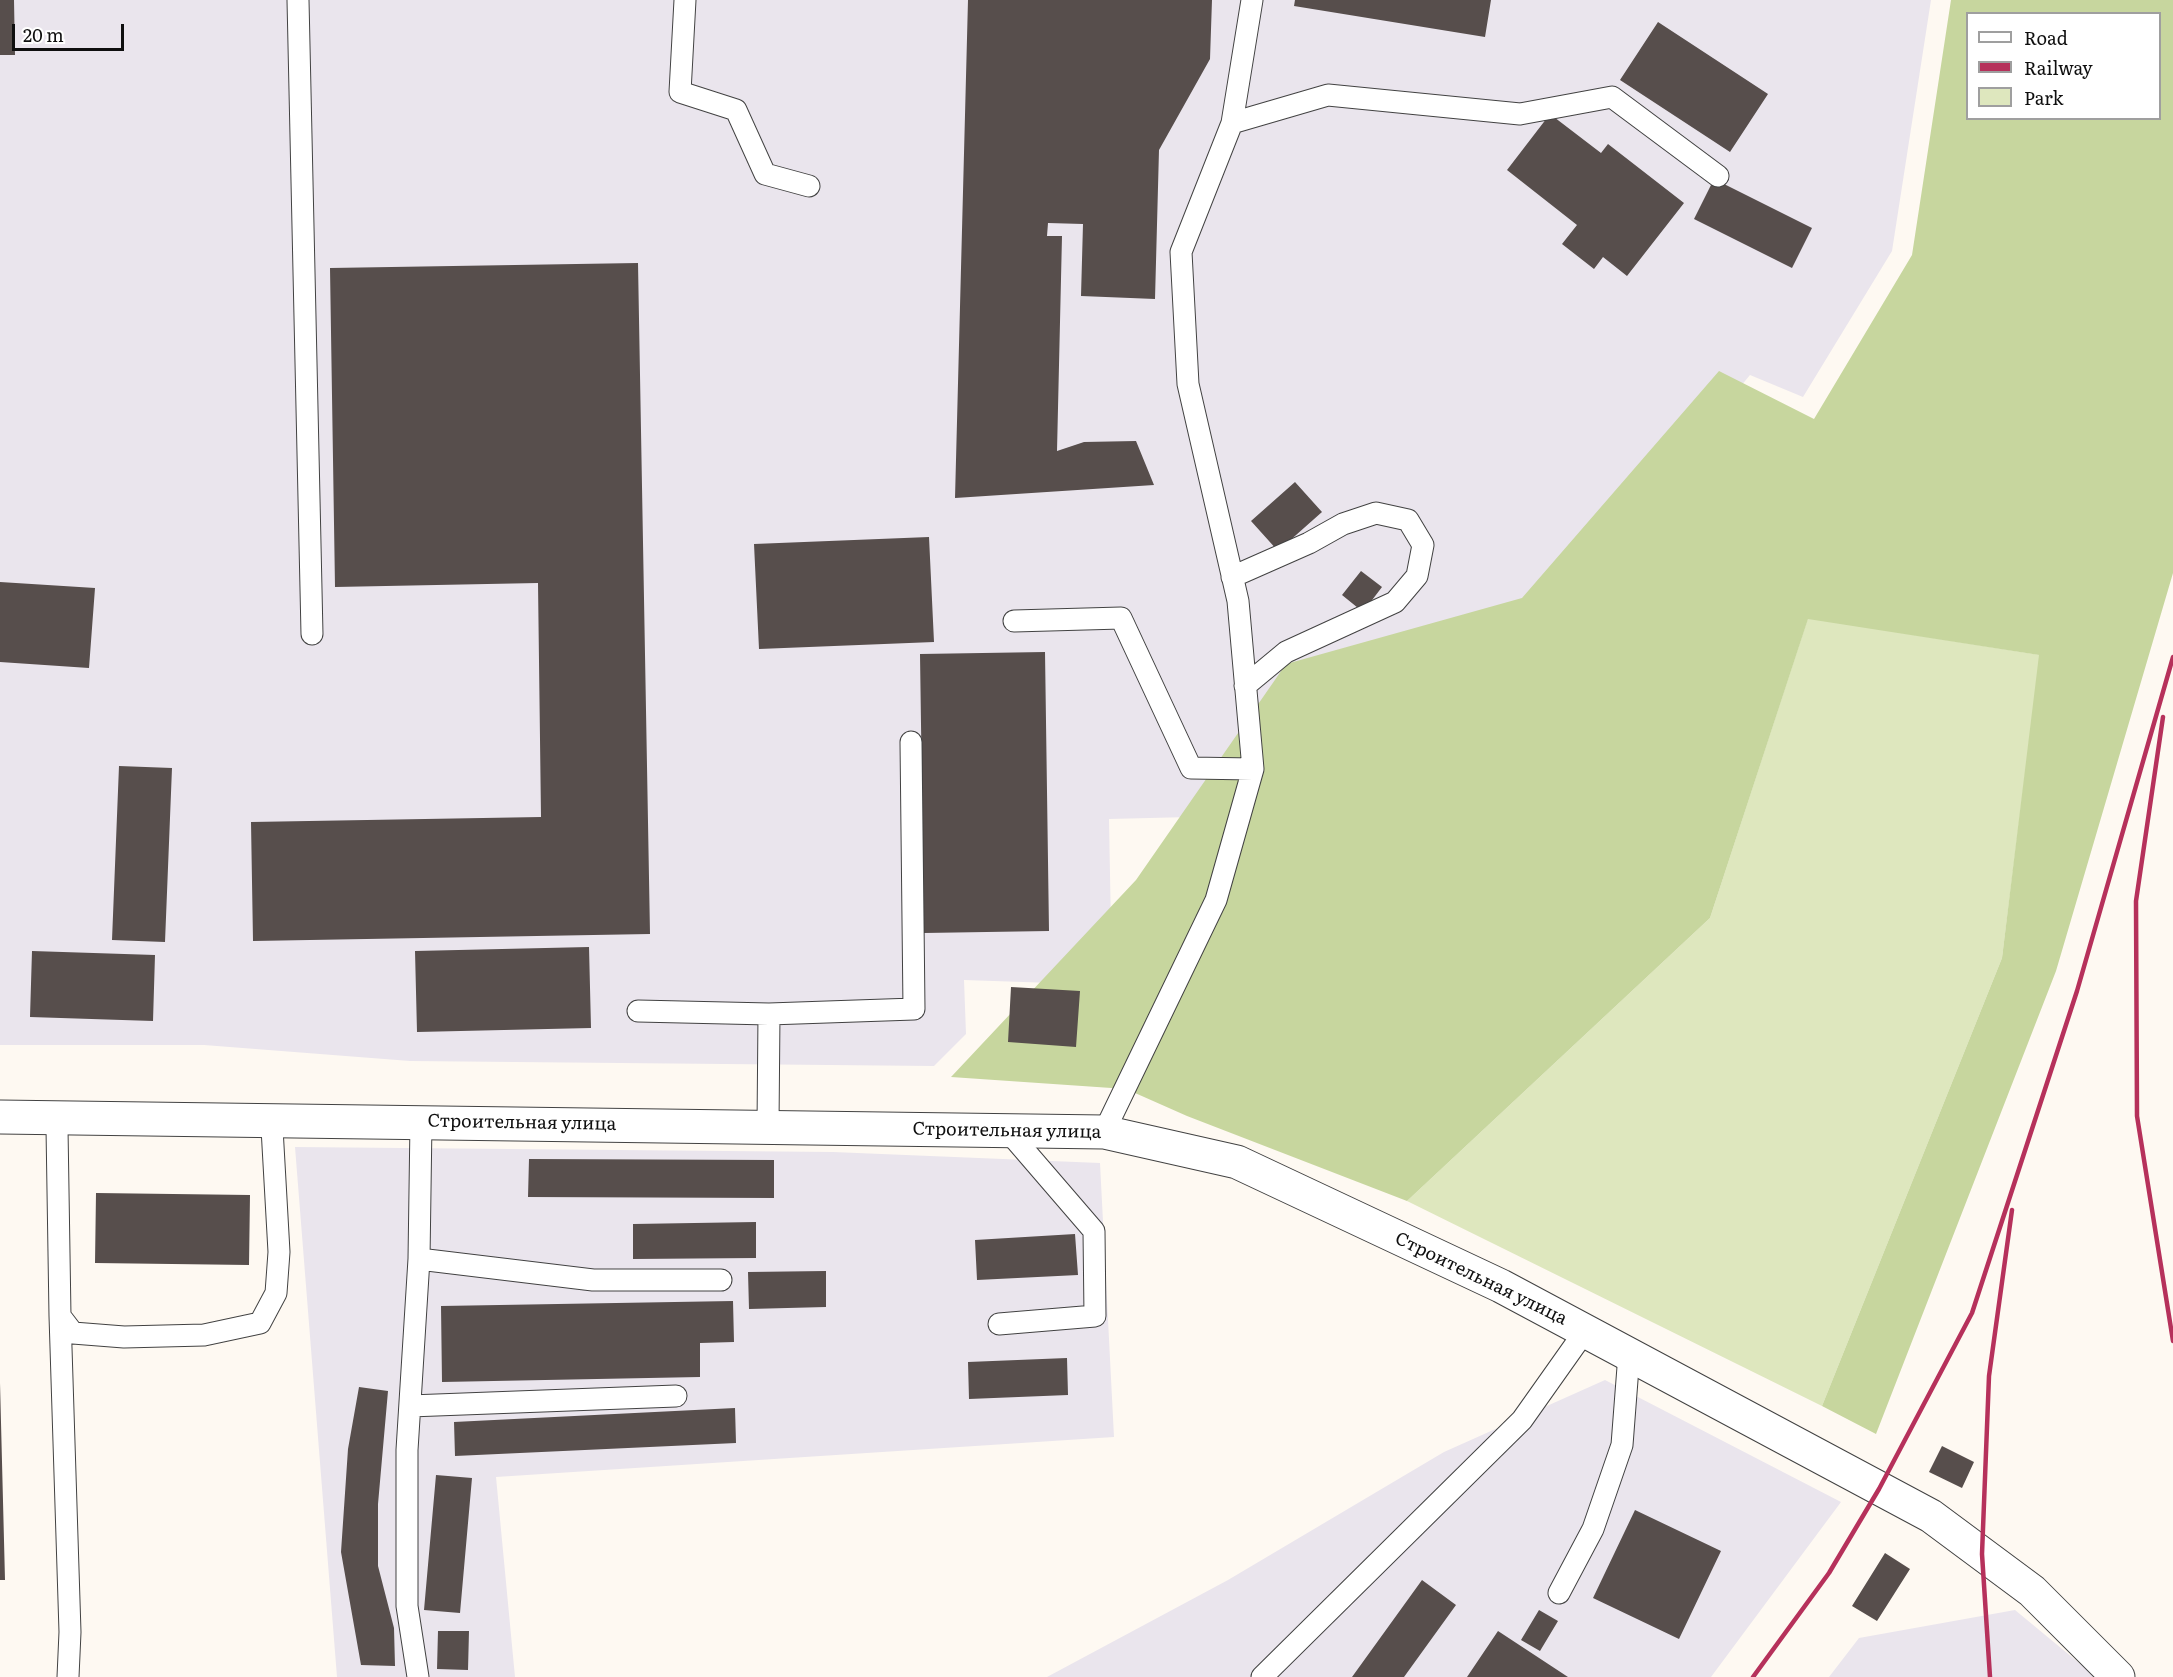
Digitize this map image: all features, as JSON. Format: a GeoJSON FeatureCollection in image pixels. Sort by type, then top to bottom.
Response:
{"type":"FeatureCollection","features":[{"type":"Feature","properties":{"kind":"street","name":"Строительная улица"},"geometry":{"type":"LineString","coordinates":[[0,1117],[1104,1132],[1238,1162],[1501,1286],[1931,1516],[2031,1591],[2118,1677]]}},
{"type":"Feature","properties":{"kind":"lane"},"geometry":{"type":"LineString","coordinates":[[298,0],[312,634]]}},
{"type":"Feature","properties":{"kind":"lane"},"geometry":{"type":"LineString","coordinates":[[685,0],[680,92],[736,110],[765,174],[809,186]]}},
{"type":"Feature","properties":{"kind":"lane"},"geometry":{"type":"LineString","coordinates":[[1104,1132],[1216,900],[1254,769],[1238,602],[1188,384],[1181,252],[1232,123],[1252,0]]}},
{"type":"Feature","properties":{"kind":"lane"},"geometry":{"type":"LineString","coordinates":[[1232,123],[1328,95],[1520,114],[1612,97],[1718,176]]}},
{"type":"Feature","properties":{"kind":"lane"},"geometry":{"type":"LineString","coordinates":[[1232,577],[1309,543],[1344,524],[1376,513],[1408,519],[1423,545],[1417,576],[1395,602],[1286,652],[1245,686]]}},
{"type":"Feature","properties":{"kind":"lane"},"geometry":{"type":"LineString","coordinates":[[1014,621],[1121,618],[1191,768],[1254,769]]}},
{"type":"Feature","properties":{"kind":"lane"},"geometry":{"type":"LineString","coordinates":[[638,1011],[769,1014],[914,1009],[910,742]]}},
{"type":"Feature","properties":{"kind":"lane"},"geometry":{"type":"LineString","coordinates":[[768,1126],[769,1014]]}},
{"type":"Feature","properties":{"kind":"lane"},"geometry":{"type":"LineString","coordinates":[[418,1677],[407,1606],[407,1450],[419,1259],[421,1122]]}},
{"type":"Feature","properties":{"kind":"lane"},"geometry":{"type":"LineString","coordinates":[[57,1128],[60,1316],[70,1632],[68,1677]]}},
{"type":"Feature","properties":{"kind":"lane"},"geometry":{"type":"LineString","coordinates":[[60,1316],[73,1333],[124,1337],[204,1335],[260,1323],[276,1293],[279,1252],[272,1128]]}},
{"type":"Feature","properties":{"kind":"lane"},"geometry":{"type":"LineString","coordinates":[[999,1324],[1095,1316],[1094,1231],[1007,1130]]}},
{"type":"Feature","properties":{"kind":"lane"},"geometry":{"type":"LineString","coordinates":[[419,1259],[593,1280],[721,1280]]}},
{"type":"Feature","properties":{"kind":"lane"},"geometry":{"type":"LineString","coordinates":[[1262,1677],[1522,1420],[1585,1331]]}},
{"type":"Feature","properties":{"kind":"lane"},"geometry":{"type":"LineString","coordinates":[[1559,1593],[1593,1529],[1622,1445],[1629,1354]]}},
{"type":"Feature","properties":{"kind":"lane"},"geometry":{"type":"LineString","coordinates":[[410,1406],[676,1396]]}},
{"type":"Feature","properties":{"kind":"shaded area"},"geometry":{"type":"Polygon","coordinates":[[[0,0],[1931,0],[1892,251],[1803,397],[1750,375],[1557,608],[1352,813],[1109,819],[1112,985],[964,980],[966,1034],[934,1066],[410,1061],[204,1045],[0,1045],[0,0]]]}},
{"type":"Feature","properties":{"kind":"shaded area"},"geometry":{"type":"Polygon","coordinates":[[[295,1147],[833,1152],[1100,1163],[1114,1437],[496,1477],[515,1677],[337,1677],[295,1147]]]}},
{"type":"Feature","properties":{"kind":"shaded area"},"geometry":{"type":"Polygon","coordinates":[[[1605,1380],[1841,1502],[1711,1677],[1047,1677],[1228,1580],[1444,1452],[1605,1380]]]}},
{"type":"Feature","properties":{"kind":"shaded area"},"geometry":{"type":"Polygon","coordinates":[[[2015,1610],[2096,1677],[1829,1677],[1859,1638],[2015,1610]]]}},
{"type":"Feature","properties":{"kind":"green space"},"geometry":{"type":"Polygon","coordinates":[[[1951,0],[2173,0],[2173,573],[2056,971],[1876,1434],[1822,1406],[2002,958],[2039,655],[1808,619],[1710,918],[1407,1201],[1187,1116],[1126,1089],[951,1077],[1136,880],[1286,664],[1522,598],[1719,371],[1814,419],[1912,255],[1951,0]]]}},
{"type":"Feature","properties":{"kind":"green space"},"geometry":{"type":"Polygon","coordinates":[[[1808,618],[2040,655],[2002,958],[1822,1406],[1407,1201],[1710,918],[1808,618]]]}},
{"type":"Feature","properties":{"kind":"building"},"geometry":{"type":"Polygon","coordinates":[[[0,0],[14,0],[15,55],[0,55],[0,0]]]}},
{"type":"Feature","properties":{"kind":"building"},"geometry":{"type":"Polygon","coordinates":[[[968,0],[1212,0],[1210,59],[1159,150],[1155,299],[1081,296],[1083,224],[1048,223],[1047,236],[1062,236],[1057,451],[1084,442],[1136,441],[1154,485],[955,498],[968,0]]]}},
{"type":"Feature","properties":{"kind":"building"},"geometry":{"type":"Polygon","coordinates":[[[1295,0],[1491,0],[1485,37],[1294,6],[1295,0]]]}},
{"type":"Feature","properties":{"kind":"building"},"geometry":{"type":"Polygon","coordinates":[[[1658,22],[1768,94],[1730,152],[1620,80],[1658,22]]]}},
{"type":"Feature","properties":{"kind":"building"},"geometry":{"type":"Polygon","coordinates":[[[1550,114],[1601,153],[1608,144],[1684,203],[1627,276],[1603,257],[1594,269],[1562,244],[1577,225],[1507,170],[1550,114]]]}},
{"type":"Feature","properties":{"kind":"building"},"geometry":{"type":"Polygon","coordinates":[[[1714,179],[1812,228],[1792,268],[1694,219],[1714,179]]]}},
{"type":"Feature","properties":{"kind":"building"},"geometry":{"type":"Polygon","coordinates":[[[638,263],[650,934],[253,941],[251,822],[541,817],[538,583],[335,587],[330,268],[638,263]]]}},
{"type":"Feature","properties":{"kind":"building"},"geometry":{"type":"Polygon","coordinates":[[[1295,482],[1322,512],[1278,551],[1251,521],[1295,482]]]}},
{"type":"Feature","properties":{"kind":"building"},"geometry":{"type":"Polygon","coordinates":[[[929,537],[934,642],[759,649],[754,544],[929,537]]]}},
{"type":"Feature","properties":{"kind":"building"},"geometry":{"type":"Polygon","coordinates":[[[1361,571],[1382,587],[1363,612],[1342,595],[1361,571]]]}},
{"type":"Feature","properties":{"kind":"building"},"geometry":{"type":"Polygon","coordinates":[[[0,582],[95,588],[89,668],[0,662],[0,582]]]}},
{"type":"Feature","properties":{"kind":"building"},"geometry":{"type":"Polygon","coordinates":[[[1045,652],[1049,931],[924,933],[920,654],[1045,652]]]}},
{"type":"Feature","properties":{"kind":"building"},"geometry":{"type":"Polygon","coordinates":[[[119,766],[172,768],[165,942],[112,940],[119,766]]]}},
{"type":"Feature","properties":{"kind":"building"},"geometry":{"type":"Polygon","coordinates":[[[589,947],[591,1028],[417,1032],[415,951],[589,947]]]}},
{"type":"Feature","properties":{"kind":"building"},"geometry":{"type":"Polygon","coordinates":[[[32,951],[155,955],[153,1021],[30,1017],[32,951]]]}},
{"type":"Feature","properties":{"kind":"building"},"geometry":{"type":"Polygon","coordinates":[[[1011,987],[1080,991],[1076,1047],[1008,1042],[1011,987]]]}},
{"type":"Feature","properties":{"kind":"building"},"geometry":{"type":"Polygon","coordinates":[[[529,1159],[774,1160],[774,1198],[528,1197],[529,1159]]]}},
{"type":"Feature","properties":{"kind":"building"},"geometry":{"type":"Polygon","coordinates":[[[96,1193],[250,1195],[249,1265],[95,1263],[96,1193]]]}},
{"type":"Feature","properties":{"kind":"building"},"geometry":{"type":"Polygon","coordinates":[[[756,1222],[756,1258],[633,1259],[633,1224],[756,1222]]]}},
{"type":"Feature","properties":{"kind":"building"},"geometry":{"type":"Polygon","coordinates":[[[1075,1234],[1078,1275],[977,1280],[975,1240],[1075,1234]]]}},
{"type":"Feature","properties":{"kind":"building"},"geometry":{"type":"Polygon","coordinates":[[[826,1271],[826,1307],[749,1309],[748,1272],[826,1271]]]}},
{"type":"Feature","properties":{"kind":"building"},"geometry":{"type":"Polygon","coordinates":[[[733,1301],[734,1342],[700,1343],[700,1377],[442,1382],[441,1306],[733,1301]]]}},
{"type":"Feature","properties":{"kind":"building"},"geometry":{"type":"Polygon","coordinates":[[[1067,1358],[1068,1395],[969,1399],[968,1362],[1067,1358]]]}},
{"type":"Feature","properties":{"kind":"building"},"geometry":{"type":"Polygon","coordinates":[[[0,1383],[5,1580],[0,1580],[0,1383]]]}},
{"type":"Feature","properties":{"kind":"building"},"geometry":{"type":"Polygon","coordinates":[[[359,1387],[388,1391],[378,1504],[378,1566],[394,1628],[395,1666],[361,1665],[341,1552],[348,1449],[359,1387]]]}},
{"type":"Feature","properties":{"kind":"building"},"geometry":{"type":"Polygon","coordinates":[[[735,1408],[736,1443],[455,1456],[454,1422],[735,1408]]]}},
{"type":"Feature","properties":{"kind":"building"},"geometry":{"type":"Polygon","coordinates":[[[1942,1446],[1974,1462],[1962,1488],[1929,1472],[1942,1446]]]}},
{"type":"Feature","properties":{"kind":"building"},"geometry":{"type":"Polygon","coordinates":[[[436,1475],[472,1478],[460,1613],[424,1610],[436,1475]]]}},
{"type":"Feature","properties":{"kind":"building"},"geometry":{"type":"Polygon","coordinates":[[[1635,1510],[1721,1551],[1679,1639],[1593,1598],[1635,1510]]]}},
{"type":"Feature","properties":{"kind":"building"},"geometry":{"type":"Polygon","coordinates":[[[1885,1553],[1910,1569],[1877,1621],[1852,1606],[1885,1553]]]}},
{"type":"Feature","properties":{"kind":"building"},"geometry":{"type":"Polygon","coordinates":[[[1422,1580],[1456,1605],[1404,1677],[1352,1677],[1422,1580]]]}},
{"type":"Feature","properties":{"kind":"building"},"geometry":{"type":"Polygon","coordinates":[[[1539,1610],[1558,1621],[1540,1651],[1521,1640],[1539,1610]]]}},
{"type":"Feature","properties":{"kind":"building"},"geometry":{"type":"Polygon","coordinates":[[[438,1631],[469,1631],[468,1670],[437,1669],[438,1631]]]}},
{"type":"Feature","properties":{"kind":"building"},"geometry":{"type":"Polygon","coordinates":[[[1498,1631],[1568,1677],[1467,1677],[1498,1631]]]}},
{"type":"Feature","properties":{"kind":"railway"},"geometry":{"type":"LineString","coordinates":[[1753,1677],[1829,1573],[1879,1489],[1972,1313],[2077,991],[2173,657]]}},
{"type":"Feature","properties":{"kind":"railway"},"geometry":{"type":"LineString","coordinates":[[2163,717],[2136,901],[2137,1116],[2173,1341]]}},
{"type":"Feature","properties":{"kind":"railway"},"geometry":{"type":"LineString","coordinates":[[1990,1677],[1982,1554],[1989,1376],[2012,1210]]}}]}
